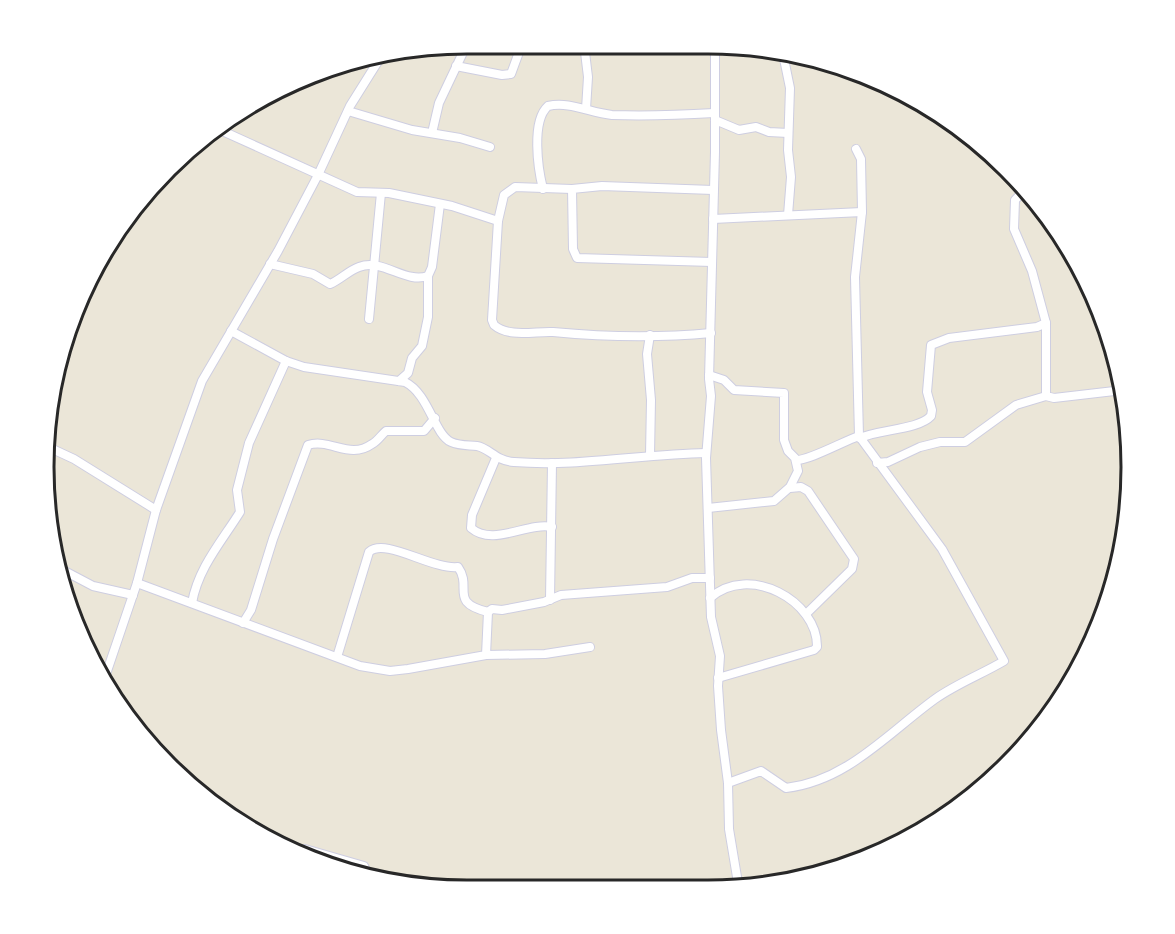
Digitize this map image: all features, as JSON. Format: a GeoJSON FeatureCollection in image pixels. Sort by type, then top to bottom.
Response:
{"type":"FeatureCollection","features":[{"type":"Feature","properties":{"kind":"street"},"geometry":{"type":"LineString","coordinates":[[432,133],[439,103],[462,54]]}},
{"type":"Feature","properties":{"kind":"street"},"geometry":{"type":"LineString","coordinates":[[456,66],[502,75],[511,74],[518,54]]}},
{"type":"Feature","properties":{"kind":"street"},"geometry":{"type":"LineString","coordinates":[[585,54],[588,78],[586,109]]}},
{"type":"Feature","properties":{"kind":"street"},"geometry":{"type":"LineString","coordinates":[[715,54],[709,375],[711,396],[706,453],[711,617],[720,656],[718,678],[728,783],[729,829],[737,879]]}},
{"type":"Feature","properties":{"kind":"street"},"geometry":{"type":"LineString","coordinates":[[785,61],[790,88],[788,133],[791,177],[788,215]]}},
{"type":"Feature","properties":{"kind":"street"},"geometry":{"type":"LineString","coordinates":[[107,670],[137,583],[156,510],[202,381],[270,264],[318,175],[348,111],[375,64]]}},
{"type":"Feature","properties":{"kind":"street"},"geometry":{"type":"LineString","coordinates":[[543,189],[537,169],[543,112],[553,105],[610,115],[715,117],[739,130],[756,127],[769,132],[788,133]]}},
{"type":"Feature","properties":{"kind":"street"},"geometry":{"type":"LineString","coordinates":[[348,111],[490,147]]}},
{"type":"Feature","properties":{"kind":"street"},"geometry":{"type":"LineString","coordinates":[[226,132],[357,192],[381,193],[440,204],[498,221]]}},
{"type":"Feature","properties":{"kind":"street"},"geometry":{"type":"LineString","coordinates":[[728,783],[761,771],[786,788],[825,779],[850,765],[937,698],[1004,661],[942,549],[860,437],[855,277],[862,212],[861,159],[856,149]]}},
{"type":"Feature","properties":{"kind":"street"},"geometry":{"type":"LineString","coordinates":[[711,333],[602,337],[551,332],[527,334],[497,328],[492,321],[498,221],[507,190],[515,186],[572,189],[602,186],[713,190]]}},
{"type":"Feature","properties":{"kind":"street"},"geometry":{"type":"LineString","coordinates":[[572,189],[573,249],[577,258],[712,262]]}},
{"type":"Feature","properties":{"kind":"street"},"geometry":{"type":"LineString","coordinates":[[369,319],[381,193]]}},
{"type":"Feature","properties":{"kind":"street"},"geometry":{"type":"LineString","coordinates":[[1019,196],[1015,200],[1014,229],[1032,272],[1046,323],[1046,396]]}},
{"type":"Feature","properties":{"kind":"street"},"geometry":{"type":"LineString","coordinates":[[399,381],[408,373],[412,358],[422,346],[428,317],[428,276],[432,267],[440,204]]}},
{"type":"Feature","properties":{"kind":"street"},"geometry":{"type":"LineString","coordinates":[[713,219],[862,212]]}},
{"type":"Feature","properties":{"kind":"street"},"geometry":{"type":"LineString","coordinates":[[270,264],[314,274],[330,284],[359,267],[374,266],[413,278],[428,276]]}},
{"type":"Feature","properties":{"kind":"street"},"geometry":{"type":"LineString","coordinates":[[796,460],[803,460],[825,448],[874,432],[916,425],[931,416],[932,410],[927,392],[931,345],[949,338],[1037,327],[1046,323]]}},
{"type":"Feature","properties":{"kind":"street"},"geometry":{"type":"LineString","coordinates":[[231,331],[286,361],[304,367],[399,381],[414,387],[435,418],[442,436],[466,447],[479,446],[496,458],[512,462],[552,463],[706,453]]}},
{"type":"Feature","properties":{"kind":"street"},"geometry":{"type":"LineString","coordinates":[[650,336],[647,354],[651,400],[650,455]]}},
{"type":"Feature","properties":{"kind":"street"},"geometry":{"type":"LineString","coordinates":[[192,603],[195,587],[206,565],[240,512],[237,490],[249,443],[286,361]]}},
{"type":"Feature","properties":{"kind":"street"},"geometry":{"type":"LineString","coordinates":[[708,508],[774,501],[790,488],[798,471],[796,460],[784,440],[784,393],[734,390],[724,380],[709,375]]}},
{"type":"Feature","properties":{"kind":"street"},"geometry":{"type":"LineString","coordinates":[[877,463],[888,462],[920,447],[940,442],[965,442],[1024,401],[1046,396],[1054,398],[1114,391]]}},
{"type":"Feature","properties":{"kind":"street"},"geometry":{"type":"LineString","coordinates":[[243,623],[251,610],[273,539],[308,445],[331,445],[350,451],[362,449],[373,444],[386,431],[424,431],[435,418]]}},
{"type":"Feature","properties":{"kind":"street"},"geometry":{"type":"LineString","coordinates":[[55,450],[74,459],[156,510]]}},
{"type":"Feature","properties":{"kind":"street"},"geometry":{"type":"LineString","coordinates":[[496,458],[472,515],[471,528],[483,534],[536,526],[552,528]]}},
{"type":"Feature","properties":{"kind":"street"},"geometry":{"type":"LineString","coordinates":[[550,600],[552,463]]}},
{"type":"Feature","properties":{"kind":"street"},"geometry":{"type":"LineString","coordinates":[[790,488],[801,487],[808,491],[854,559],[852,569],[806,614]]}},
{"type":"Feature","properties":{"kind":"street"},"geometry":{"type":"LineString","coordinates":[[337,657],[369,552],[379,546],[402,552],[440,567],[460,568],[462,595],[465,600],[476,609],[488,612],[550,600],[561,595],[667,587],[692,578],[710,578]]}},
{"type":"Feature","properties":{"kind":"street"},"geometry":{"type":"LineString","coordinates":[[68,573],[93,586],[133,595]]}},
{"type":"Feature","properties":{"kind":"street"},"geometry":{"type":"LineString","coordinates":[[137,583],[360,666],[390,671],[486,655],[545,654],[590,647]]}},
{"type":"Feature","properties":{"kind":"street"},"geometry":{"type":"LineString","coordinates":[[711,598],[727,585],[759,583],[785,596],[806,614],[817,637],[817,647],[814,650],[718,678]]}},
{"type":"Feature","properties":{"kind":"street"},"geometry":{"type":"LineString","coordinates":[[486,655],[488,612]]}},
{"type":"Feature","properties":{"kind":"street"},"geometry":{"type":"LineString","coordinates":[[325,855],[364,867]]}}]}
